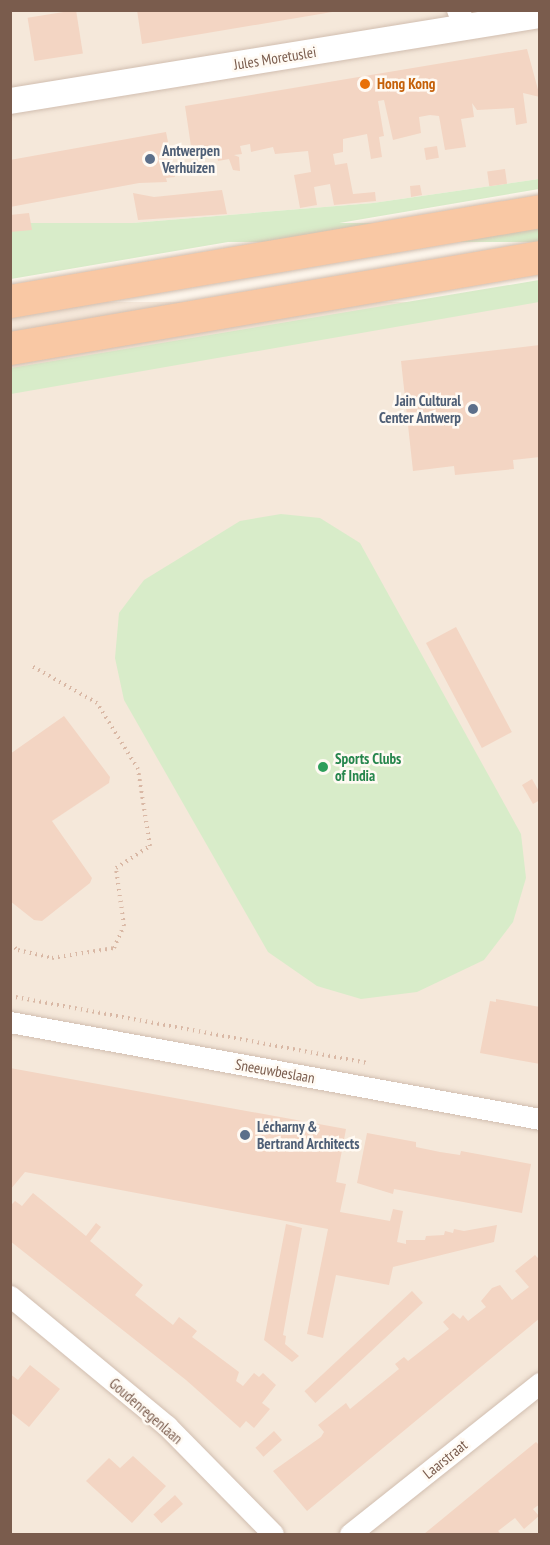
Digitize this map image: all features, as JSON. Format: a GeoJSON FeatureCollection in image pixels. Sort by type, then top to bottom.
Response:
{"type":"FeatureCollection","features":[{"type":"Feature","properties":{"kind":"highway"},"geometry":{"type":"LineString","coordinates":[[10,301],[540,211]]}},
{"type":"Feature","properties":{"kind":"highway"},"geometry":{"type":"LineString","coordinates":[[10,348],[540,257]]}},
{"type":"Feature","properties":{"kind":"street","name":"Jules Moretuslei"},"geometry":{"type":"LineString","coordinates":[[10,100],[463,19],[540,15]]}},
{"type":"Feature","properties":{"kind":"street","name":"Sneeuwbeslaan"},"geometry":{"type":"LineString","coordinates":[[10,1022],[540,1119]]}},
{"type":"Feature","properties":{"kind":"street","name":"Goudenregenlaan"},"geometry":{"type":"LineString","coordinates":[[10,1296],[167,1426],[273,1534]]}},
{"type":"Feature","properties":{"kind":"street","name":"Laarstraat"},"geometry":{"type":"LineString","coordinates":[[350,1534],[540,1383]]}},
{"type":"Feature","properties":{"kind":"path"},"geometry":{"type":"LineString","coordinates":[[10,944],[18,950],[52,958],[114,948],[124,926],[116,868],[150,846],[138,769],[97,703],[30,665]]}},
{"type":"Feature","properties":{"kind":"path"},"geometry":{"type":"LineString","coordinates":[[10,996],[378,1065]]}},
{"type":"Feature","properties":{"kind":"shaded area"},"geometry":{"type":"Polygon","coordinates":[[[11,11],[539,11],[539,179],[373,203],[11,233],[11,11]]]}},
{"type":"Feature","properties":{"kind":"shaded area"},"geometry":{"type":"Polygon","coordinates":[[[10,302],[539,302],[539,1534],[10,1534],[10,302]]]}},
{"type":"Feature","properties":{"kind":"green space"},"geometry":{"type":"Polygon","coordinates":[[[539,179],[539,189],[11,279],[11,233],[373,203],[539,179]]]}},
{"type":"Feature","properties":{"kind":"green space"},"geometry":{"type":"Polygon","coordinates":[[[10,223],[539,223],[539,242],[10,242],[10,223]]]}},
{"type":"Feature","properties":{"kind":"green space"},"geometry":{"type":"Polygon","coordinates":[[[539,280],[539,302],[11,394],[11,368],[539,280]]]}},
{"type":"Feature","properties":{"kind":"green space","name":"Sports Clubs of India"},"geometry":{"type":"Polygon","coordinates":[[[281,514],[320,518],[360,543],[521,834],[526,878],[513,922],[484,960],[417,992],[361,999],[317,986],[268,952],[124,700],[115,658],[119,613],[144,580],[240,521],[281,514]]]}},
{"type":"Feature","properties":{"kind":"building"},"geometry":{"type":"Polygon","coordinates":[[[76,10],[83,53],[34,61],[28,18],[76,10]]]}},
{"type":"Feature","properties":{"kind":"building"},"geometry":{"type":"Polygon","coordinates":[[[137,10],[332,10],[332,12],[142,44],[137,10]]]}},
{"type":"Feature","properties":{"kind":"building"},"geometry":{"type":"Polygon","coordinates":[[[527,49],[540,97],[523,93],[527,123],[516,125],[514,108],[477,110],[472,103],[474,117],[461,119],[466,147],[445,150],[439,116],[430,115],[419,117],[421,133],[393,140],[384,100],[378,101],[384,136],[379,137],[382,157],[371,159],[367,134],[343,139],[343,152],[333,154],[335,165],[347,163],[353,194],[375,192],[376,201],[334,205],[330,184],[314,187],[317,205],[300,208],[294,175],[311,172],[308,151],[275,154],[273,147],[251,152],[250,144],[240,146],[242,154],[234,155],[239,157],[240,171],[233,170],[229,159],[218,161],[217,155],[192,153],[185,106],[527,49]]]}},
{"type":"Feature","properties":{"kind":"building"},"geometry":{"type":"Polygon","coordinates":[[[166,132],[175,177],[166,178],[167,182],[139,183],[10,207],[10,160],[166,132]]]}},
{"type":"Feature","properties":{"kind":"building"},"geometry":{"type":"Polygon","coordinates":[[[437,146],[439,158],[426,160],[424,148],[437,146]]]}},
{"type":"Feature","properties":{"kind":"building"},"geometry":{"type":"Polygon","coordinates":[[[505,169],[507,184],[489,186],[487,172],[505,169]]]}},
{"type":"Feature","properties":{"kind":"building"},"geometry":{"type":"Polygon","coordinates":[[[420,185],[422,195],[411,197],[410,186],[420,185]]]}},
{"type":"Feature","properties":{"kind":"building"},"geometry":{"type":"Polygon","coordinates":[[[222,190],[227,214],[138,220],[133,193],[154,197],[222,190]]]}},
{"type":"Feature","properties":{"kind":"building"},"geometry":{"type":"Polygon","coordinates":[[[29,213],[32,230],[10,232],[10,215],[29,213]]]}},
{"type":"Feature","properties":{"kind":"building","name":"Jain Cultural Center Antwerp"},"geometry":{"type":"Polygon","coordinates":[[[540,345],[540,457],[513,460],[514,469],[455,475],[454,466],[413,471],[401,361],[540,345]]]}},
{"type":"Feature","properties":{"kind":"building"},"geometry":{"type":"Polygon","coordinates":[[[456,627],[512,732],[482,748],[426,643],[456,627]]]}},
{"type":"Feature","properties":{"kind":"building"},"geometry":{"type":"Polygon","coordinates":[[[64,716],[110,777],[109,783],[52,821],[92,878],[90,883],[42,921],[34,920],[10,901],[10,754],[64,716]]]}},
{"type":"Feature","properties":{"kind":"building"},"geometry":{"type":"Polygon","coordinates":[[[532,779],[540,793],[540,800],[533,804],[522,785],[532,779]]]}},
{"type":"Feature","properties":{"kind":"building"},"geometry":{"type":"Polygon","coordinates":[[[496,999],[540,1007],[540,1064],[480,1053],[490,1001],[496,1002],[496,999]]]}},
{"type":"Feature","properties":{"kind":"building"},"geometry":{"type":"Polygon","coordinates":[[[10,1068],[346,1129],[336,1182],[346,1184],[340,1212],[390,1221],[393,1209],[403,1211],[397,1242],[406,1244],[406,1240],[425,1240],[426,1236],[444,1235],[445,1231],[453,1233],[454,1229],[464,1231],[497,1225],[494,1242],[393,1267],[389,1285],[336,1275],[323,1338],[307,1334],[328,1229],[25,1172],[10,1190],[10,1068]]]}},
{"type":"Feature","properties":{"kind":"building"},"geometry":{"type":"Polygon","coordinates":[[[367,1133],[416,1142],[416,1147],[440,1152],[460,1155],[461,1151],[531,1164],[522,1213],[394,1189],[393,1194],[357,1183],[367,1133]]]}},
{"type":"Feature","properties":{"kind":"building"},"geometry":{"type":"Polygon","coordinates":[[[33,1193],[86,1236],[96,1223],[101,1227],[90,1241],[143,1285],[135,1295],[173,1325],[179,1317],[197,1331],[192,1337],[239,1372],[236,1381],[243,1386],[254,1373],[259,1377],[263,1373],[276,1385],[262,1403],[270,1409],[254,1428],[246,1421],[240,1428],[186,1380],[10,1241],[10,1206],[15,1201],[22,1206],[33,1193]]]}},
{"type":"Feature","properties":{"kind":"building"},"geometry":{"type":"Polygon","coordinates":[[[286,1224],[302,1228],[283,1335],[286,1336],[285,1344],[299,1356],[292,1362],[264,1340],[286,1224]]]}},
{"type":"Feature","properties":{"kind":"building"},"geometry":{"type":"Polygon","coordinates":[[[535,1255],[540,1260],[540,1318],[307,1511],[273,1471],[321,1437],[324,1432],[318,1425],[346,1403],[350,1409],[399,1369],[395,1364],[404,1357],[408,1361],[449,1329],[443,1322],[453,1313],[460,1319],[463,1315],[468,1321],[486,1307],[481,1301],[492,1288],[500,1285],[512,1300],[529,1287],[515,1271],[535,1255]]]}},
{"type":"Feature","properties":{"kind":"building"},"geometry":{"type":"Polygon","coordinates":[[[412,1291],[423,1303],[315,1403],[304,1391],[412,1291]]]}},
{"type":"Feature","properties":{"kind":"building"},"geometry":{"type":"Polygon","coordinates":[[[30,1365],[60,1389],[29,1427],[10,1412],[10,1374],[18,1380],[30,1365]]]}},
{"type":"Feature","properties":{"kind":"building"},"geometry":{"type":"Polygon","coordinates":[[[274,1431],[282,1440],[263,1457],[255,1448],[274,1431]]]}},
{"type":"Feature","properties":{"kind":"building"},"geometry":{"type":"Polygon","coordinates":[[[536,1442],[540,1446],[540,1504],[533,1509],[539,1516],[524,1529],[515,1518],[498,1531],[501,1534],[424,1534],[536,1442]]]}},
{"type":"Feature","properties":{"kind":"building"},"geometry":{"type":"Polygon","coordinates":[[[133,1456],[166,1486],[132,1523],[86,1481],[109,1458],[120,1468],[133,1456]]]}},
{"type":"Feature","properties":{"kind":"building"},"geometry":{"type":"Polygon","coordinates":[[[175,1495],[183,1504],[161,1523],[153,1514],[175,1495]]]}},
{"type":"Feature","properties":{"kind":"place","name":"Hong Kong"},"geometry":{"type":"Point","coordinates":[365,84]}},
{"type":"Feature","properties":{"kind":"place","name":"Antwerpen Verhuizen"},"geometry":{"type":"Point","coordinates":[150,159]}},
{"type":"Feature","properties":{"kind":"place","name":"Jain Cultural Center Antwerp"},"geometry":{"type":"Point","coordinates":[473,409]}},
{"type":"Feature","properties":{"kind":"place","name":"Sports Clubs of India"},"geometry":{"type":"Point","coordinates":[323,767]}},
{"type":"Feature","properties":{"kind":"place","name":"Lécharny & Bertrand Architects"},"geometry":{"type":"Point","coordinates":[245,1135]}}]}
